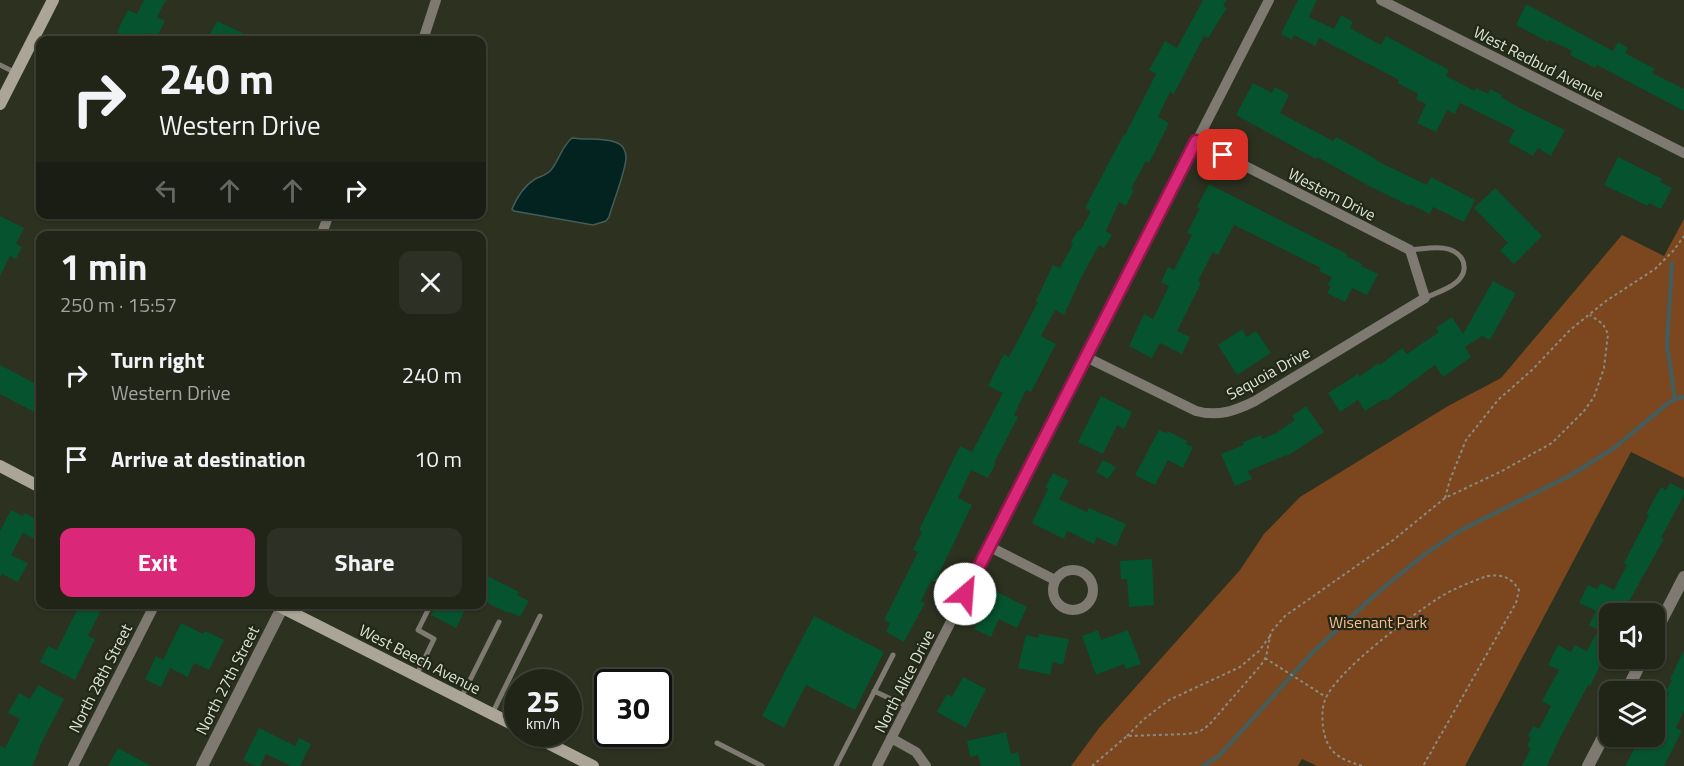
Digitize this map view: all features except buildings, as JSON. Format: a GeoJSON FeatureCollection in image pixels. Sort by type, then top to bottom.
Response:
{"type":"FeatureCollection","features":[{"type":"Feature","properties":{"kind":"main road"},"geometry":{"type":"LineString","coordinates":[[0,104],[53,0]]}},
{"type":"Feature","properties":{"kind":"main road"},"geometry":{"type":"LineString","coordinates":[[0,466],[36,485]]}},
{"type":"Feature","properties":{"kind":"main road","name":"West Beech Avenue"},"geometry":{"type":"LineString","coordinates":[[286,609],[504,720]]}},
{"type":"Feature","properties":{"kind":"main road"},"geometry":{"type":"LineString","coordinates":[[556,747],[593,766]]}},
{"type":"Feature","properties":{"kind":"street","name":"North Alice Drive"},"geometry":{"type":"LineString","coordinates":[[877,766],[1269,0]]}},
{"type":"Feature","properties":{"kind":"street","name":"West Redbud Avenue"},"geometry":{"type":"LineString","coordinates":[[1381,0],[1684,153]]}},
{"type":"Feature","properties":{"kind":"street"},"geometry":{"type":"LineString","coordinates":[[424,36],[437,1]]}},
{"type":"Feature","properties":{"kind":"street","name":"Western Drive"},"geometry":{"type":"LineString","coordinates":[[1196,141],[1410,250]]}},
{"type":"Feature","properties":{"kind":"street"},"geometry":{"type":"LineString","coordinates":[[1410,250],[1425,298]]}},
{"type":"Feature","properties":{"kind":"street","name":"Sequoia Drive"},"geometry":{"type":"LineString","coordinates":[[1086,357],[1196,411],[1209,415],[1223,414],[1256,401],[1425,298]]}},
{"type":"Feature","properties":{"kind":"street"},"geometry":{"type":"LineString","coordinates":[[990,547],[1055,580]]}},
{"type":"Feature","properties":{"kind":"street"},"geometry":{"type":"LineString","coordinates":[[1665,614],[1684,577]]}},
{"type":"Feature","properties":{"kind":"street","name":"North 28th Street"},"geometry":{"type":"LineString","coordinates":[[73,766],[152,609]]}},
{"type":"Feature","properties":{"kind":"street","name":"North 27th Street"},"geometry":{"type":"LineString","coordinates":[[202,766],[279,609]]}},
{"type":"Feature","properties":{"kind":"street"},"geometry":{"type":"LineString","coordinates":[[891,738],[916,752],[926,766]]}},
{"type":"Feature","properties":{"kind":"street"},"geometry":{"type":"LineString","coordinates":[[1588,766],[1599,744]]}},
{"type":"Feature","properties":{"kind":"lane"},"geometry":{"type":"LineString","coordinates":[[0,65],[16,73]]}},
{"type":"Feature","properties":{"kind":"lane"},"geometry":{"type":"LineString","coordinates":[[1410,250],[1447,248],[1454,250],[1464,263],[1461,277],[1456,282],[1425,298]]}},
{"type":"Feature","properties":{"kind":"lane"},"geometry":{"type":"LineString","coordinates":[[416,676],[434,639],[418,630],[428,609]]}},
{"type":"Feature","properties":{"kind":"lane"},"geometry":{"type":"LineString","coordinates":[[492,714],[540,616]]}},
{"type":"Feature","properties":{"kind":"lane"},"geometry":{"type":"LineString","coordinates":[[461,698],[499,622]]}},
{"type":"Feature","properties":{"kind":"lane"},"geometry":{"type":"LineString","coordinates":[[836,766],[893,655]]}},
{"type":"Feature","properties":{"kind":"lane"},"geometry":{"type":"LineString","coordinates":[[874,691],[908,707]]}},
{"type":"Feature","properties":{"kind":"lane"},"geometry":{"type":"LineString","coordinates":[[717,743],[762,766]]}},
{"type":"Feature","properties":{"kind":"path"},"geometry":{"type":"LineString","coordinates":[[1445,498],[1457,459],[1472,431],[1498,400],[1532,370],[1570,330],[1606,301],[1655,269],[1684,236]]}},
{"type":"Feature","properties":{"kind":"path"},"geometry":{"type":"LineString","coordinates":[[1092,766],[1144,719],[1169,700],[1240,667],[1259,651],[1276,625],[1285,616],[1383,547],[1445,498],[1502,471],[1551,443],[1584,411],[1594,397],[1600,382],[1608,334],[1603,324],[1590,315]]}},
{"type":"Feature","properties":{"kind":"path"},"geometry":{"type":"LineString","coordinates":[[1362,766],[1341,758],[1329,748],[1326,742],[1323,716],[1326,697],[1348,670],[1368,651],[1438,598],[1487,576],[1496,575],[1510,579],[1518,590],[1516,603],[1423,766]]}},
{"type":"Feature","properties":{"kind":"path"},"geometry":{"type":"LineString","coordinates":[[1127,736],[1187,735],[1209,726],[1265,658],[1270,634]]}},
{"type":"Feature","properties":{"kind":"path"},"geometry":{"type":"LineString","coordinates":[[1265,658],[1326,697]]}},
{"type":"Feature","properties":{"kind":"green space","name":"Wisenant Park"},"geometry":{"type":"Polygon","coordinates":[[[1684,219],[1684,478],[1631,452],[1465,766],[1317,766],[1302,759],[1298,766],[1071,766],[1099,728],[1240,570],[1264,534],[1300,497],[1448,406],[1501,378],[1622,235],[1664,256],[1684,219]]]}},
{"type":"Feature","properties":{"kind":"water"},"geometry":{"type":"Polygon","coordinates":[[[572,138],[615,142],[620,144],[624,150],[626,157],[624,170],[606,221],[593,225],[514,211],[512,209],[521,192],[535,179],[549,172],[572,138]]]}},
{"type":"Feature","properties":{"kind":"waterway"},"geometry":{"type":"LineString","coordinates":[[1672,263],[1667,345],[1675,399]]}},
{"type":"Feature","properties":{"kind":"waterway"},"geometry":{"type":"LineString","coordinates":[[1203,766],[1219,756],[1312,653],[1377,593],[1425,554],[1461,530],[1571,475],[1614,448],[1672,400],[1684,397]]}},
{"type":"Feature","properties":{"kind":"route"},"geometry":{"type":"LineString","coordinates":[[965,594],[1196,141],[1223,155]]}}]}
